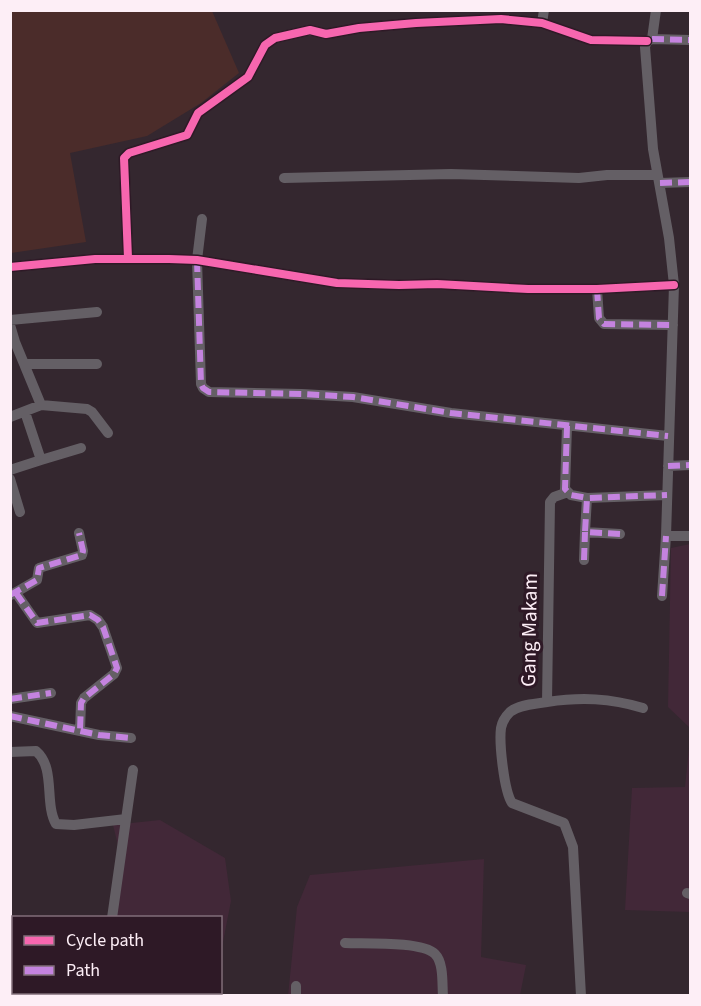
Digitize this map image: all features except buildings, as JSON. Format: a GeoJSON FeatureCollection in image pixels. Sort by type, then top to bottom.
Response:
{"type":"FeatureCollection","features":[{"type":"Feature","properties":{"kind":"street"},"geometry":{"type":"LineString","coordinates":[[542,23],[544,10]]}},
{"type":"Feature","properties":{"kind":"street"},"geometry":{"type":"LineString","coordinates":[[656,10],[650,40],[645,47],[648,99],[674,285],[662,596]]}},
{"type":"Feature","properties":{"kind":"street"},"geometry":{"type":"LineString","coordinates":[[128,258],[124,158],[129,153],[187,135],[198,113],[248,77],[265,45],[275,38],[310,30],[326,34],[442,16],[542,23],[591,40],[690,40]]}},
{"type":"Feature","properties":{"kind":"street"},"geometry":{"type":"LineString","coordinates":[[284,178],[451,174],[579,178],[607,175],[690,182]]}},
{"type":"Feature","properties":{"kind":"street"},"geometry":{"type":"LineString","coordinates":[[202,219],[197,260],[201,384],[209,392],[353,397],[452,413],[668,436]]}},
{"type":"Feature","properties":{"kind":"street"},"geometry":{"type":"LineString","coordinates":[[10,267],[128,258],[197,260],[337,283],[597,289],[674,285]]}},
{"type":"Feature","properties":{"kind":"street"},"geometry":{"type":"LineString","coordinates":[[597,289],[599,318],[602,323],[674,325]]}},
{"type":"Feature","properties":{"kind":"street"},"geometry":{"type":"LineString","coordinates":[[10,320],[97,312]]}},
{"type":"Feature","properties":{"kind":"street"},"geometry":{"type":"LineString","coordinates":[[10,325],[40,405]]}},
{"type":"Feature","properties":{"kind":"street"},"geometry":{"type":"LineString","coordinates":[[24,364],[97,364]]}},
{"type":"Feature","properties":{"kind":"street"},"geometry":{"type":"LineString","coordinates":[[10,417],[40,405],[87,409],[108,433]]}},
{"type":"Feature","properties":{"kind":"street"},"geometry":{"type":"LineString","coordinates":[[25,412],[41,460]]}},
{"type":"Feature","properties":{"kind":"street"},"geometry":{"type":"LineString","coordinates":[[567,426],[565,489],[571,495],[586,498],[667,495]]}},
{"type":"Feature","properties":{"kind":"street"},"geometry":{"type":"LineString","coordinates":[[10,470],[81,448]]}},
{"type":"Feature","properties":{"kind":"street"},"geometry":{"type":"LineString","coordinates":[[668,466],[690,465]]}},
{"type":"Feature","properties":{"kind":"street"},"geometry":{"type":"LineString","coordinates":[[10,479],[20,512]]}},
{"type":"Feature","properties":{"kind":"street","name":"Gang Makam"},"geometry":{"type":"LineString","coordinates":[[568,492],[554,497],[550,502],[547,702],[514,709],[505,717],[501,727],[501,740],[508,795],[512,803],[562,822],[570,834],[573,847],[581,996]]}},
{"type":"Feature","properties":{"kind":"street"},"geometry":{"type":"LineString","coordinates":[[584,560],[586,498]]}},
{"type":"Feature","properties":{"kind":"street"},"geometry":{"type":"LineString","coordinates":[[585,532],[620,534]]}},
{"type":"Feature","properties":{"kind":"street"},"geometry":{"type":"LineString","coordinates":[[79,533],[82,555],[40,567],[38,579],[13,594],[37,623],[90,615],[104,627],[117,668],[114,674],[81,703],[80,731]]}},
{"type":"Feature","properties":{"kind":"street"},"geometry":{"type":"LineString","coordinates":[[666,536],[690,536]]}},
{"type":"Feature","properties":{"kind":"street"},"geometry":{"type":"LineString","coordinates":[[10,699],[51,693]]}},
{"type":"Feature","properties":{"kind":"street"},"geometry":{"type":"LineString","coordinates":[[547,702],[586,698],[618,700],[643,708]]}},
{"type":"Feature","properties":{"kind":"street"},"geometry":{"type":"LineString","coordinates":[[10,716],[80,731],[131,738]]}},
{"type":"Feature","properties":{"kind":"street"},"geometry":{"type":"LineString","coordinates":[[10,752],[36,751],[43,757],[46,766],[50,815],[56,824],[74,825],[126,819]]}},
{"type":"Feature","properties":{"kind":"street"},"geometry":{"type":"LineString","coordinates":[[112,916],[133,771]]}},
{"type":"Feature","properties":{"kind":"street"},"geometry":{"type":"LineString","coordinates":[[345,943],[418,946],[435,954],[441,966],[443,996]]}},
{"type":"Feature","properties":{"kind":"shaded area"},"geometry":{"type":"Polygon","coordinates":[[[10,11],[212,11],[239,73],[201,103],[147,136],[70,153],[86,242],[11,253],[10,11]]]}},
{"type":"Feature","properties":{"kind":"shaded area"},"geometry":{"type":"Polygon","coordinates":[[[690,544],[690,728],[668,707],[671,548],[690,544]]]}},
{"type":"Feature","properties":{"kind":"shaded area"},"geometry":{"type":"Polygon","coordinates":[[[690,739],[690,912],[625,910],[632,788],[685,787],[690,739]]]}},
{"type":"Feature","properties":{"kind":"shaded area"},"geometry":{"type":"Polygon","coordinates":[[[160,820],[225,858],[231,901],[222,947],[222,916],[111,916],[122,861],[113,825],[160,820]]]}},
{"type":"Feature","properties":{"kind":"shaded area"},"geometry":{"type":"Polygon","coordinates":[[[484,859],[481,957],[526,965],[520,995],[288,996],[297,907],[310,875],[484,859]]]}},
{"type":"Feature","properties":{"kind":"marked path"},"geometry":{"type":"LineString","coordinates":[[652,39],[690,40]]}},
{"type":"Feature","properties":{"kind":"marked path"},"geometry":{"type":"LineString","coordinates":[[660,183],[690,182]]}},
{"type":"Feature","properties":{"kind":"marked path"},"geometry":{"type":"LineString","coordinates":[[197,260],[201,384],[209,392],[353,397],[451,413],[668,436]]}},
{"type":"Feature","properties":{"kind":"marked path"},"geometry":{"type":"LineString","coordinates":[[597,289],[599,318],[604,324],[673,325]]}},
{"type":"Feature","properties":{"kind":"marked path"},"geometry":{"type":"LineString","coordinates":[[567,426],[565,489],[571,495],[587,498]]}},
{"type":"Feature","properties":{"kind":"marked path"},"geometry":{"type":"LineString","coordinates":[[668,466],[690,465]]}},
{"type":"Feature","properties":{"kind":"marked path"},"geometry":{"type":"LineString","coordinates":[[620,534],[585,532],[587,498],[667,495]]}},
{"type":"Feature","properties":{"kind":"marked path"},"geometry":{"type":"LineString","coordinates":[[584,560],[585,532]]}},
{"type":"Feature","properties":{"kind":"marked path"},"geometry":{"type":"LineString","coordinates":[[10,595],[37,580],[39,568],[82,555],[79,533]]}},
{"type":"Feature","properties":{"kind":"marked path"},"geometry":{"type":"LineString","coordinates":[[662,596],[666,536]]}},
{"type":"Feature","properties":{"kind":"marked path"},"geometry":{"type":"LineString","coordinates":[[16,593],[37,623],[90,615],[103,627],[117,668],[114,674],[81,703],[80,731]]}},
{"type":"Feature","properties":{"kind":"marked path"},"geometry":{"type":"LineString","coordinates":[[10,699],[51,693]]}},
{"type":"Feature","properties":{"kind":"marked path"},"geometry":{"type":"LineString","coordinates":[[10,716],[99,735],[131,738]]}},
{"type":"Feature","properties":{"kind":"cycle path"},"geometry":{"type":"LineString","coordinates":[[128,258],[124,158],[129,153],[187,135],[198,113],[248,77],[265,45],[275,38],[310,30],[326,34],[359,28],[416,23],[501,19],[542,23],[591,40],[647,41]]}},
{"type":"Feature","properties":{"kind":"cycle path"},"geometry":{"type":"LineString","coordinates":[[10,267],[95,259],[169,259],[197,260],[337,283],[437,284],[528,289],[597,289],[674,285]]}}]}
